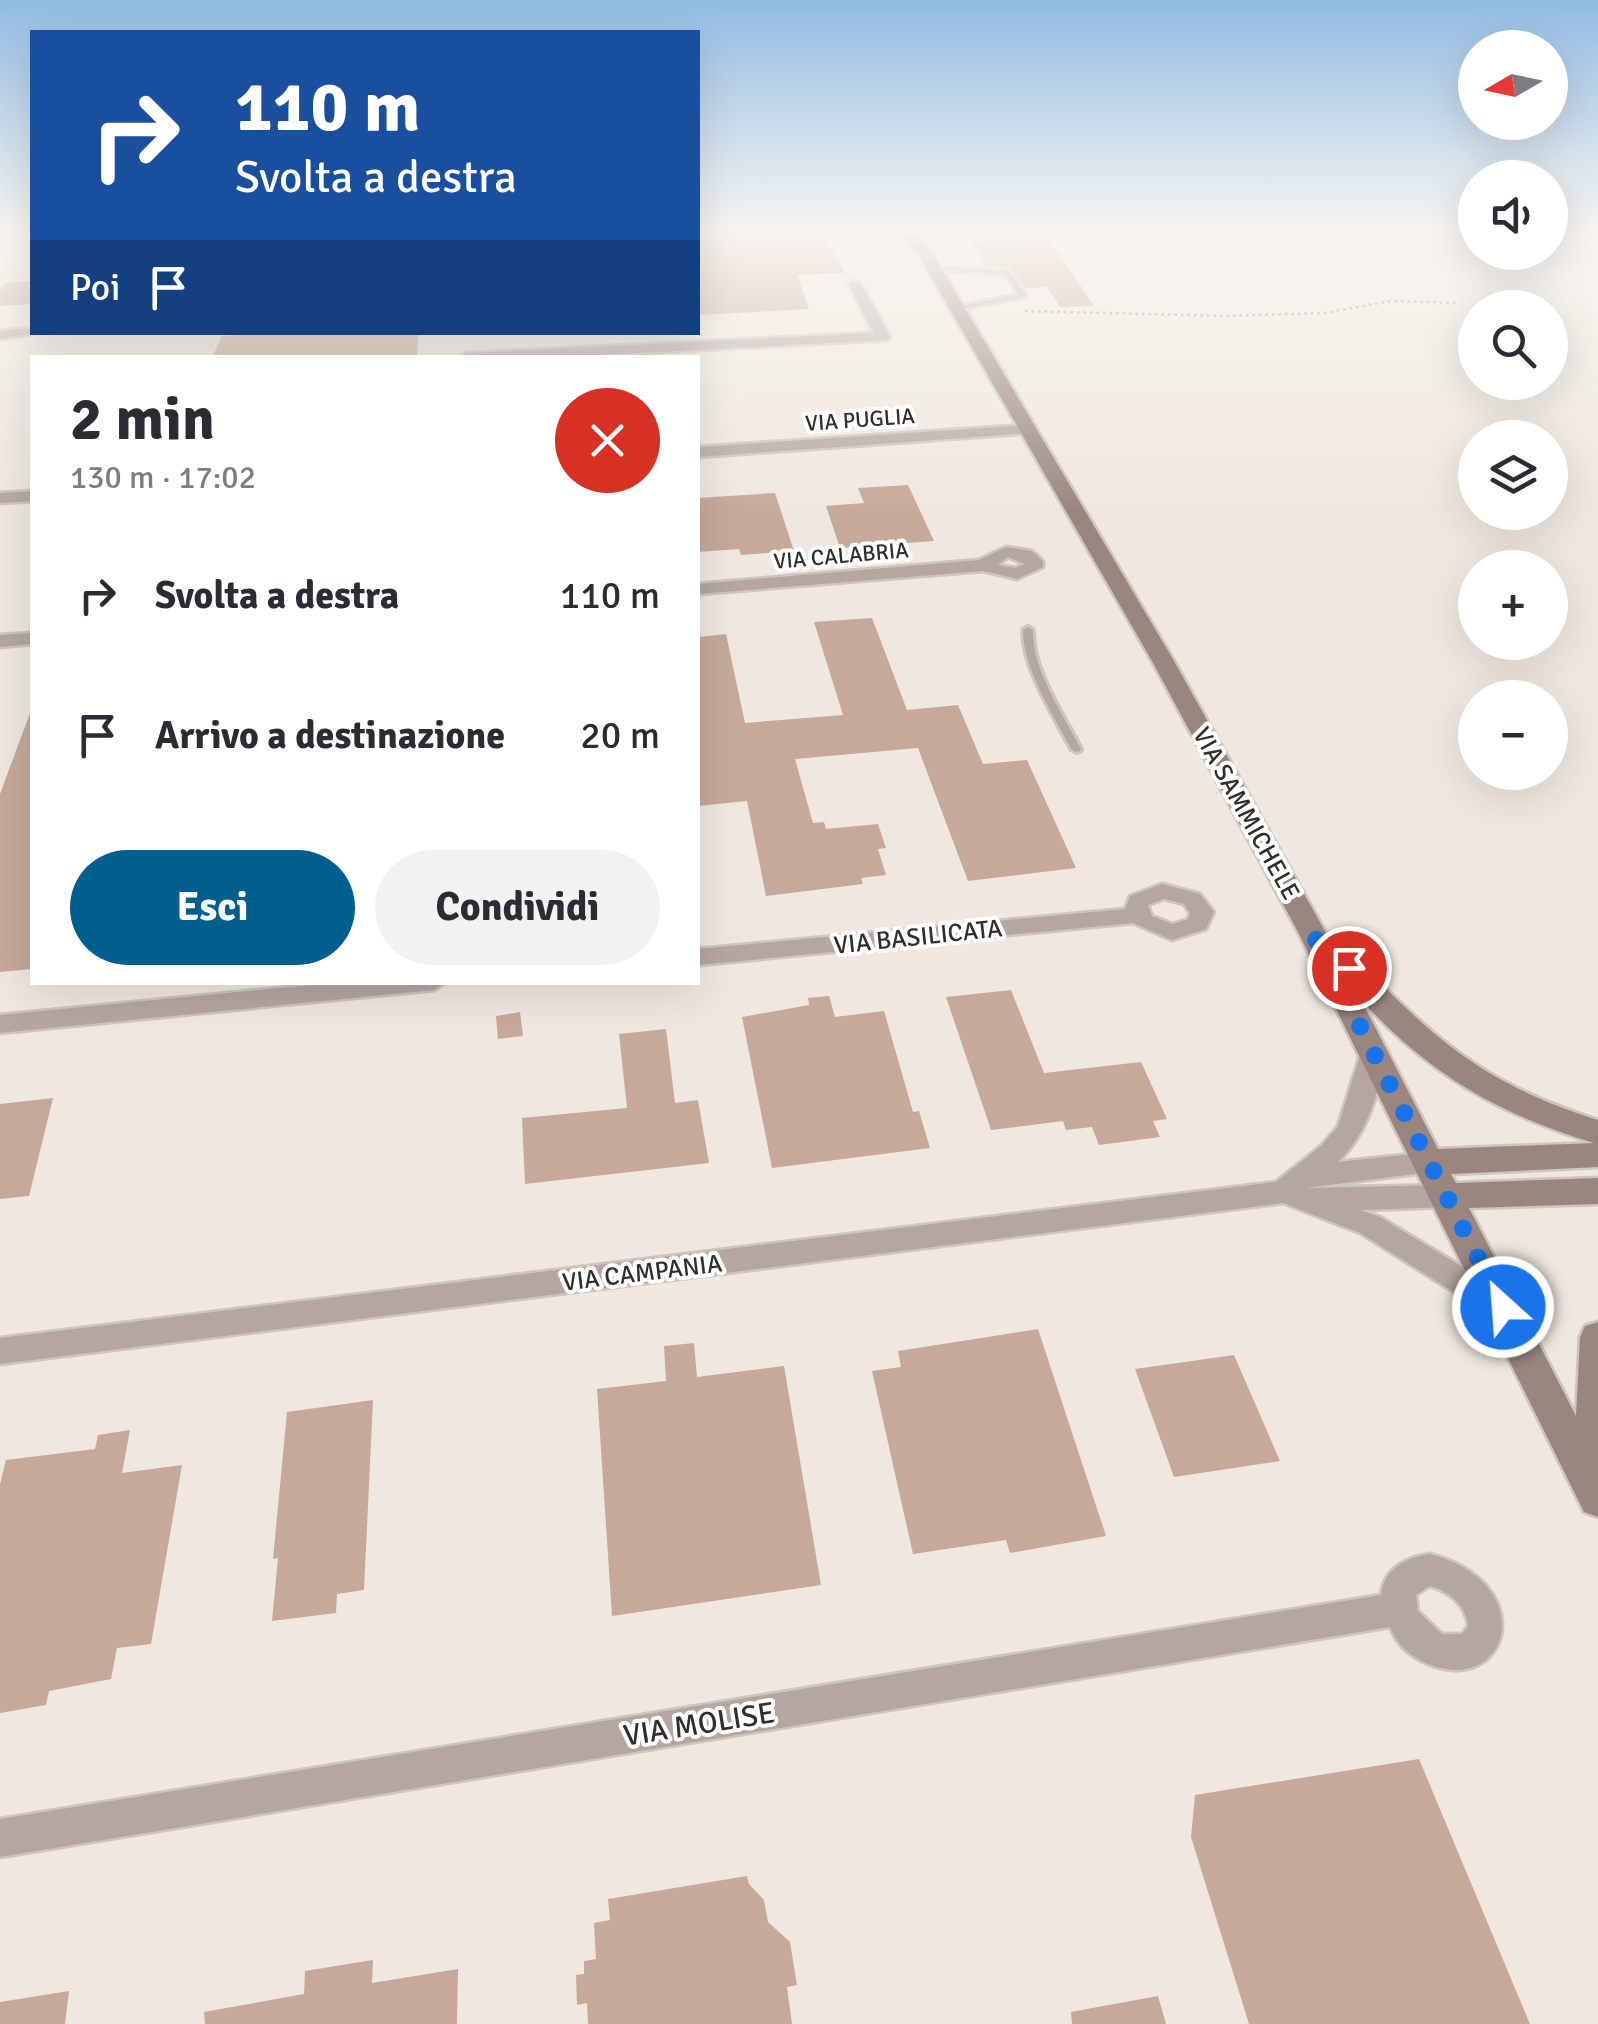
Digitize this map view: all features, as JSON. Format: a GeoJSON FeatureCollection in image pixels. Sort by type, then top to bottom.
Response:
{"type":"FeatureCollection","features":[{"type":"Feature","properties":{"kind":"main road","name":"VIA SAMMICHELE"},"geometry":{"type":"LineString","coordinates":[[964,323],[1162,661],[1311,930],[1595,1491]]}},
{"type":"Feature","properties":{"kind":"main road"},"geometry":{"type":"LineString","coordinates":[[1311,930],[1415,1035],[1467,1077],[1540,1114],[1598,1132]]}},
{"type":"Feature","properties":{"kind":"main road"},"geometry":{"type":"LineString","coordinates":[[1431,1162],[1598,1155]]}},
{"type":"Feature","properties":{"kind":"main road"},"geometry":{"type":"LineString","coordinates":[[1448,1196],[1598,1191]]}},
{"type":"Feature","properties":{"kind":"main road"},"geometry":{"type":"LineString","coordinates":[[1595,1491],[1598,1337]]}},
{"type":"Feature","properties":{"kind":"street"},"geometry":{"type":"LineString","coordinates":[[467,353],[882,336],[875,323]]}},
{"type":"Feature","properties":{"kind":"street"},"geometry":{"type":"LineString","coordinates":[[0,335],[30,332]]}},
{"type":"Feature","properties":{"kind":"street","name":"VIA PUGLIA"},"geometry":{"type":"LineString","coordinates":[[700,452],[1026,430]]}},
{"type":"Feature","properties":{"kind":"street"},"geometry":{"type":"LineString","coordinates":[[0,520],[5,498],[30,496]]}},
{"type":"Feature","properties":{"kind":"street","name":"VIA CALABRIA"},"geometry":{"type":"LineString","coordinates":[[700,589],[988,565]]}},
{"type":"Feature","properties":{"kind":"street"},"geometry":{"type":"LineString","coordinates":[[0,641],[30,639]]}},
{"type":"Feature","properties":{"kind":"street","name":"VIA BASILICATA"},"geometry":{"type":"LineString","coordinates":[[700,957],[1138,915]]}},
{"type":"Feature","properties":{"kind":"street"},"geometry":{"type":"LineString","coordinates":[[0,1024],[403,985]]}},
{"type":"Feature","properties":{"kind":"street"},"geometry":{"type":"LineString","coordinates":[[1296,1190],[1334,1150],[1360,1108],[1374,1052]]}},
{"type":"Feature","properties":{"kind":"street","name":"VIA CAMPANIA"},"geometry":{"type":"LineString","coordinates":[[0,1351],[1296,1190],[1431,1162]]}},
{"type":"Feature","properties":{"kind":"street","name":"VIA CAMPANIA"},"geometry":{"type":"LineString","coordinates":[[1296,1190],[1448,1196]]}},
{"type":"Feature","properties":{"kind":"street","name":"VIA CAMPANIA"},"geometry":{"type":"LineString","coordinates":[[1296,1190],[1370,1225],[1503,1307]]}},
{"type":"Feature","properties":{"kind":"street","name":"VIA MOLISE"},"geometry":{"type":"LineString","coordinates":[[0,1838],[1398,1609]]}},
{"type":"Feature","properties":{"kind":"lane"},"geometry":{"type":"LineString","coordinates":[[1028,630],[1026,638],[1038,668],[1076,749]]}},
{"type":"Feature","properties":{"kind":"building"},"geometry":{"type":"Polygon","coordinates":[[[418,335],[417,355],[213,355],[222,336],[418,335]]]}},
{"type":"Feature","properties":{"kind":"building"},"geometry":{"type":"Polygon","coordinates":[[[908,485],[934,541],[840,548],[826,506],[864,503],[858,488],[908,485]]]}},
{"type":"Feature","properties":{"kind":"building"},"geometry":{"type":"Polygon","coordinates":[[[775,493],[794,551],[741,555],[739,549],[700,552],[700,498],[775,493]]]}},
{"type":"Feature","properties":{"kind":"building"},"geometry":{"type":"Polygon","coordinates":[[[872,618],[907,710],[958,705],[983,764],[1027,760],[1076,868],[968,881],[918,748],[795,759],[813,823],[824,822],[826,829],[878,824],[886,848],[878,849],[886,875],[861,878],[863,884],[766,896],[747,801],[700,806],[700,637],[726,634],[745,723],[843,715],[814,622],[872,618]]]}},
{"type":"Feature","properties":{"kind":"building"},"geometry":{"type":"Polygon","coordinates":[[[30,713],[30,969],[0,972],[0,794],[30,713]]]}},
{"type":"Feature","properties":{"kind":"building"},"geometry":{"type":"Polygon","coordinates":[[[1011,990],[1044,1073],[1141,1062],[1167,1119],[1153,1121],[1160,1137],[1099,1145],[1092,1127],[1066,1130],[1063,1121],[991,1130],[946,997],[1011,990]]]}},
{"type":"Feature","properties":{"kind":"building"},"geometry":{"type":"Polygon","coordinates":[[[829,996],[835,1017],[884,1011],[913,1112],[919,1111],[930,1148],[772,1168],[742,1017],[809,1005],[808,998],[829,996]]]}},
{"type":"Feature","properties":{"kind":"building"},"geometry":{"type":"Polygon","coordinates":[[[520,1012],[523,1036],[498,1039],[496,1016],[520,1012]]]}},
{"type":"Feature","properties":{"kind":"building"},"geometry":{"type":"Polygon","coordinates":[[[666,1029],[675,1103],[698,1100],[709,1163],[525,1184],[522,1118],[627,1108],[619,1034],[666,1029]]]}},
{"type":"Feature","properties":{"kind":"building"},"geometry":{"type":"Polygon","coordinates":[[[53,1098],[29,1196],[0,1199],[0,1104],[53,1098]]]}},
{"type":"Feature","properties":{"kind":"building"},"geometry":{"type":"Polygon","coordinates":[[[1038,1329],[1106,1536],[1010,1553],[1006,1540],[913,1554],[872,1371],[901,1367],[898,1351],[1038,1329]]]}},
{"type":"Feature","properties":{"kind":"building"},"geometry":{"type":"Polygon","coordinates":[[[694,1343],[697,1377],[784,1366],[821,1585],[612,1616],[597,1389],[666,1381],[664,1346],[694,1343]]]}},
{"type":"Feature","properties":{"kind":"building"},"geometry":{"type":"Polygon","coordinates":[[[1234,1355],[1280,1461],[1174,1477],[1135,1369],[1234,1355]]]}},
{"type":"Feature","properties":{"kind":"building"},"geometry":{"type":"Polygon","coordinates":[[[373,1400],[364,1590],[337,1594],[336,1613],[272,1621],[278,1558],[273,1559],[287,1412],[373,1400]]]}},
{"type":"Feature","properties":{"kind":"building"},"geometry":{"type":"Polygon","coordinates":[[[130,1430],[122,1473],[182,1465],[151,1644],[117,1648],[111,1679],[49,1691],[46,1705],[0,1713],[0,1484],[6,1460],[95,1449],[98,1435],[130,1430]]]}},
{"type":"Feature","properties":{"kind":"building"},"geometry":{"type":"Polygon","coordinates":[[[1419,1759],[1530,2024],[1249,2024],[1191,1837],[1195,1795],[1419,1759]]]}},
{"type":"Feature","properties":{"kind":"building"},"geometry":{"type":"Polygon","coordinates":[[[747,1876],[764,1900],[768,1922],[790,1942],[797,1985],[787,1987],[792,2024],[588,2024],[587,2003],[577,2005],[576,1975],[584,1974],[584,1961],[596,1959],[594,1923],[610,1920],[608,1899],[747,1876]]]}},
{"type":"Feature","properties":{"kind":"building"},"geometry":{"type":"Polygon","coordinates":[[[373,1960],[372,1983],[458,1969],[457,2024],[205,2024],[204,2012],[304,1994],[305,1971],[373,1960]]]}},
{"type":"Feature","properties":{"kind":"building"},"geometry":{"type":"Polygon","coordinates":[[[69,1991],[65,2024],[0,2024],[0,2002],[69,1991]]]}},
{"type":"Feature","properties":{"kind":"building"},"geometry":{"type":"Polygon","coordinates":[[[1158,1996],[1166,2024],[1072,2024],[1071,2012],[1158,1996]]]}},
{"type":"Feature","properties":{"kind":"route"},"geometry":{"type":"LineString","coordinates":[[1349,968],[1311,930],[1503,1307]]}}]}
